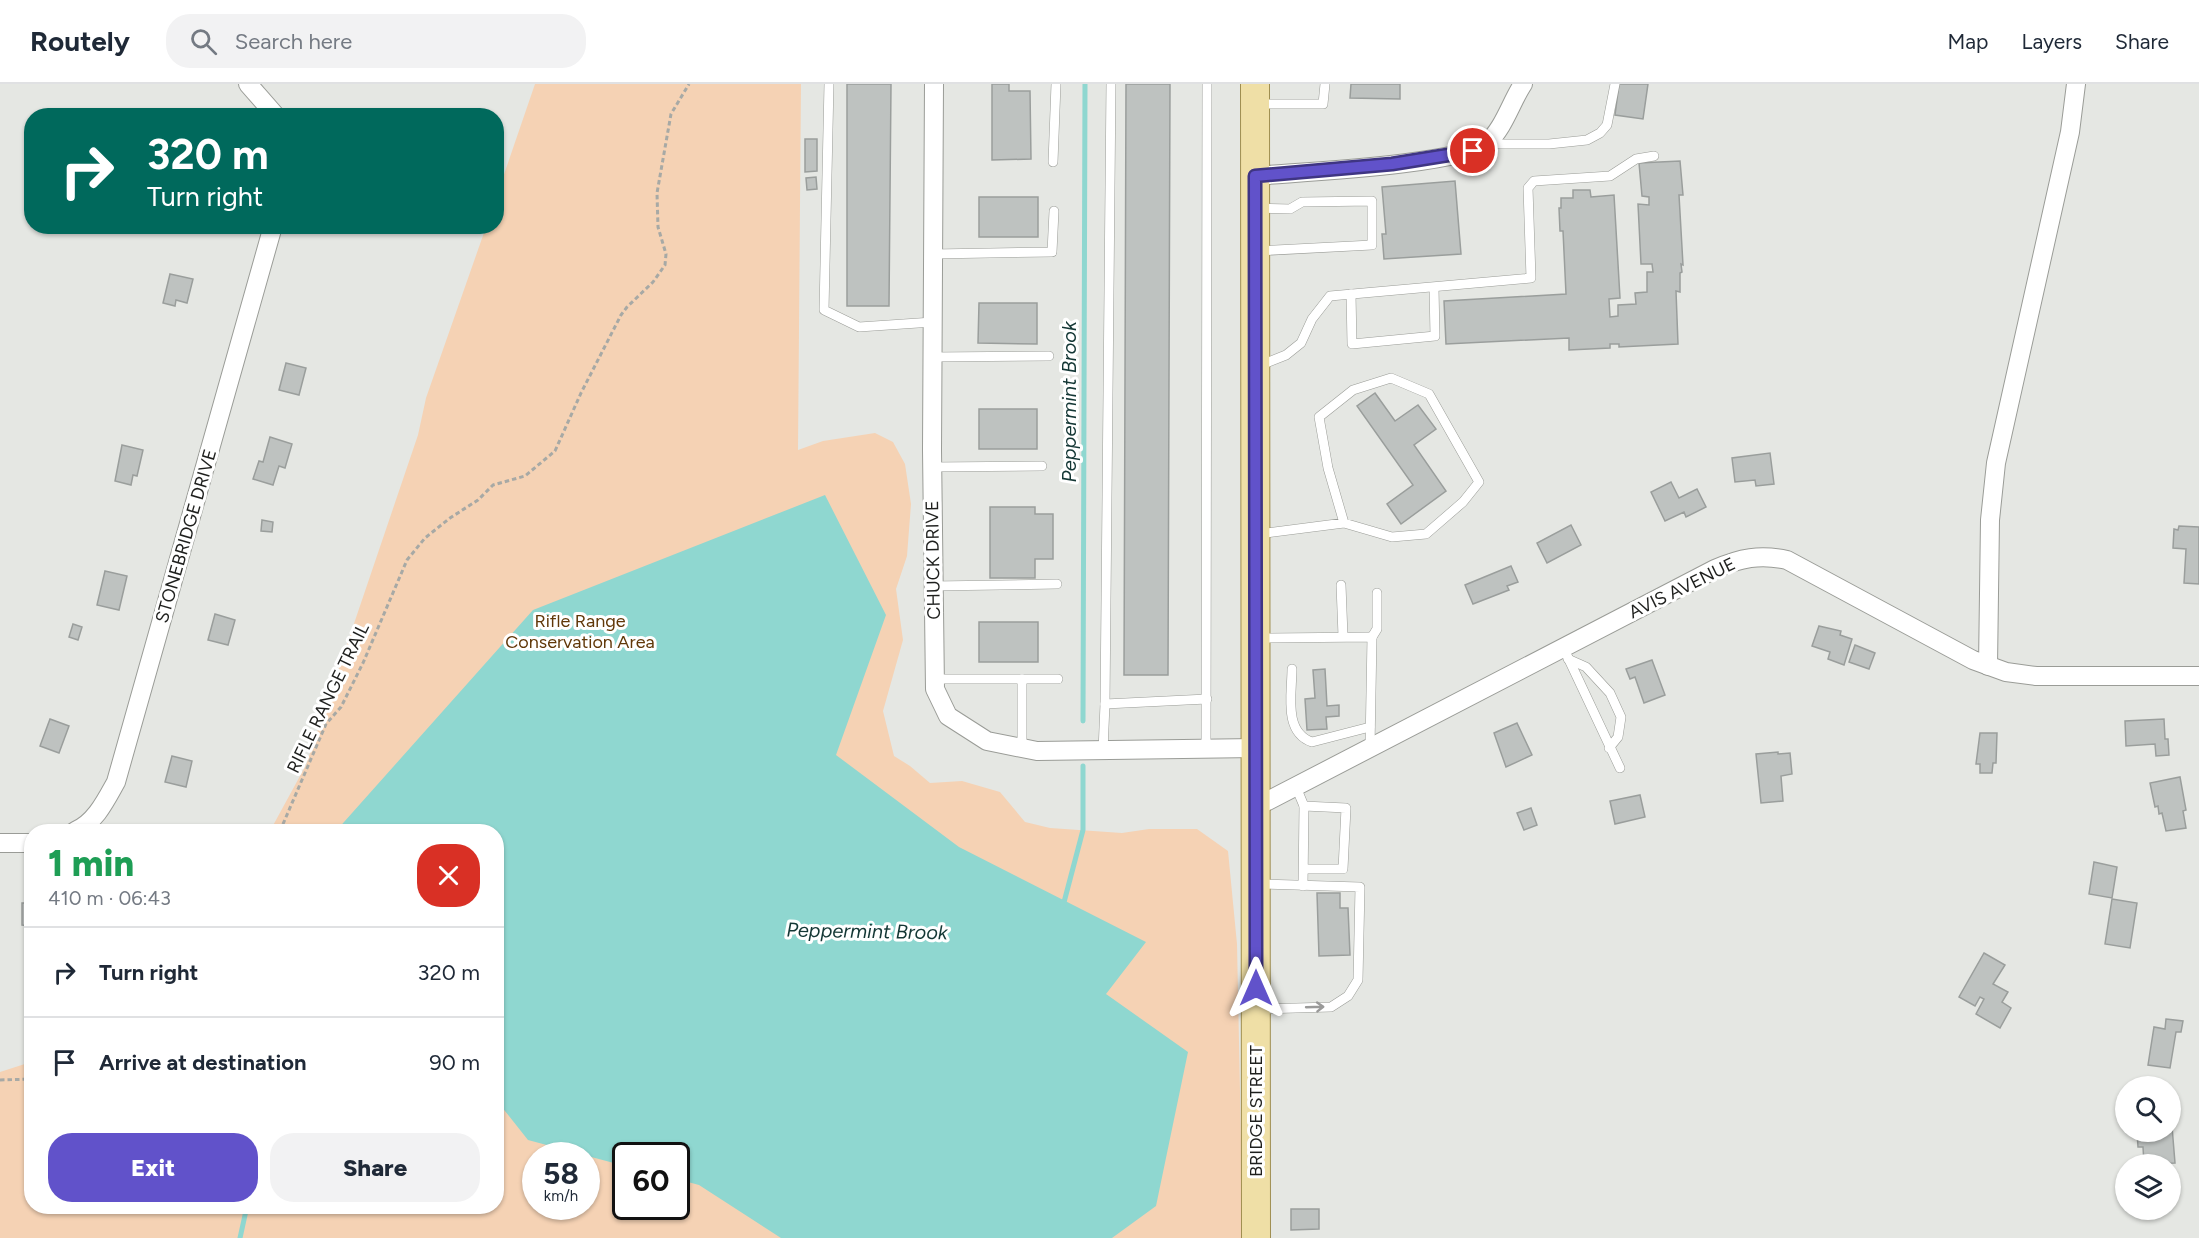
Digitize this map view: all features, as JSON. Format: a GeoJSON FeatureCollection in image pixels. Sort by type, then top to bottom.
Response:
{"type":"FeatureCollection","features":[{"type":"Feature","properties":{"kind":"main road","name":"BRIDGE STREET"},"geometry":{"type":"LineString","coordinates":[[1255,94],[1256,1238]]}},
{"type":"Feature","properties":{"kind":"street"},"geometry":{"type":"LineString","coordinates":[[248,84],[270,108]]}},
{"type":"Feature","properties":{"kind":"street","name":"CHUCK DRIVE"},"geometry":{"type":"LineString","coordinates":[[934,84],[932,467],[935,689],[948,716],[987,741],[1036,751],[1256,748]]}},
{"type":"Feature","properties":{"kind":"street"},"geometry":{"type":"LineString","coordinates":[[1255,176],[1392,164],[1473,151],[1497,132],[1523,84]]}},
{"type":"Feature","properties":{"kind":"street"},"geometry":{"type":"LineString","coordinates":[[1988,666],[1990,520],[1996,463],[2070,132],[2076,84]]}},
{"type":"Feature","properties":{"kind":"street","name":"STONEBRIDGE DRIVE"},"geometry":{"type":"LineString","coordinates":[[86,824],[101,808],[116,782],[271,234]]}},
{"type":"Feature","properties":{"kind":"street","name":"AVIS AVENUE"},"geometry":{"type":"LineString","coordinates":[[1256,807],[1370,747],[1565,653],[1715,569],[1755,556],[1772,556],[1804,568],[1988,666],[2036,676],[2199,676]]}},
{"type":"Feature","properties":{"kind":"street"},"geometry":{"type":"LineString","coordinates":[[0,843],[24,843]]}},
{"type":"Feature","properties":{"kind":"lane"},"geometry":{"type":"LineString","coordinates":[[829,84],[824,310],[859,327],[933,322]]}},
{"type":"Feature","properties":{"kind":"lane"},"geometry":{"type":"LineString","coordinates":[[1053,162],[1056,84]]}},
{"type":"Feature","properties":{"kind":"lane"},"geometry":{"type":"LineString","coordinates":[[1103,751],[1111,84]]}},
{"type":"Feature","properties":{"kind":"lane"},"geometry":{"type":"LineString","coordinates":[[1206,750],[1207,84]]}},
{"type":"Feature","properties":{"kind":"lane"},"geometry":{"type":"LineString","coordinates":[[1255,94],[1323,104],[1325,84]]}},
{"type":"Feature","properties":{"kind":"lane"},"geometry":{"type":"LineString","coordinates":[[1486,143],[1549,144],[1587,140],[1600,133],[1607,124],[1615,84]]}},
{"type":"Feature","properties":{"kind":"lane"},"geometry":{"type":"LineString","coordinates":[[1256,367],[1286,355],[1301,343],[1312,319],[1330,296],[1531,278],[1528,188],[1534,182],[1610,176],[1636,159],[1654,156]]}},
{"type":"Feature","properties":{"kind":"lane"},"geometry":{"type":"LineString","coordinates":[[1255,251],[1372,245],[1372,201],[1302,202],[1290,209],[1256,207]]}},
{"type":"Feature","properties":{"kind":"lane"},"geometry":{"type":"LineString","coordinates":[[934,254],[1052,252],[1054,211]]}},
{"type":"Feature","properties":{"kind":"lane"},"geometry":{"type":"LineString","coordinates":[[1351,294],[1352,344],[1435,336],[1434,288]]}},
{"type":"Feature","properties":{"kind":"lane"},"geometry":{"type":"LineString","coordinates":[[933,357],[1049,356]]}},
{"type":"Feature","properties":{"kind":"lane"},"geometry":{"type":"LineString","coordinates":[[1256,535],[1344,523],[1392,537],[1426,534],[1463,501],[1479,482],[1429,394],[1391,378],[1353,390],[1319,417],[1328,468],[1344,523]]}},
{"type":"Feature","properties":{"kind":"lane"},"geometry":{"type":"LineString","coordinates":[[932,467],[1042,466]]}},
{"type":"Feature","properties":{"kind":"lane"},"geometry":{"type":"LineString","coordinates":[[933,586],[1057,584]]}},
{"type":"Feature","properties":{"kind":"lane"},"geometry":{"type":"LineString","coordinates":[[1341,585],[1343,636]]}},
{"type":"Feature","properties":{"kind":"lane"},"geometry":{"type":"LineString","coordinates":[[1370,747],[1372,637],[1377,629],[1377,593]]}},
{"type":"Feature","properties":{"kind":"lane"},"geometry":{"type":"LineString","coordinates":[[1256,639],[1372,637]]}},
{"type":"Feature","properties":{"kind":"lane"},"geometry":{"type":"LineString","coordinates":[[1565,653],[1620,768]]}},
{"type":"Feature","properties":{"kind":"lane"},"geometry":{"type":"LineString","coordinates":[[1565,653],[1586,667],[1610,693],[1621,717],[1618,737],[1609,748]]}},
{"type":"Feature","properties":{"kind":"lane"},"geometry":{"type":"LineString","coordinates":[[1292,669],[1293,723],[1297,733],[1303,739],[1312,742],[1370,727]]}},
{"type":"Feature","properties":{"kind":"lane"},"geometry":{"type":"LineString","coordinates":[[935,679],[1058,679]]}},
{"type":"Feature","properties":{"kind":"lane"},"geometry":{"type":"LineString","coordinates":[[1022,679],[1022,748]]}},
{"type":"Feature","properties":{"kind":"lane"},"geometry":{"type":"LineString","coordinates":[[1105,704],[1207,699]]}},
{"type":"Feature","properties":{"kind":"lane"},"geometry":{"type":"LineString","coordinates":[[1296,787],[1304,806],[1303,886]]}},
{"type":"Feature","properties":{"kind":"lane"},"geometry":{"type":"LineString","coordinates":[[1304,806],[1346,808],[1343,869],[1304,869]]}},
{"type":"Feature","properties":{"kind":"lane"},"geometry":{"type":"LineString","coordinates":[[1256,884],[1360,887],[1358,980],[1348,996],[1331,1006],[1256,1009]]}},
{"type":"Feature","properties":{"kind":"path","name":"RIFLE RANGE TRAIL"},"geometry":{"type":"LineString","coordinates":[[283,824],[326,724],[341,707],[363,663],[407,560],[425,538],[478,500],[493,485],[525,476],[555,451],[581,393],[621,315],[653,282],[665,265],[666,254],[658,227],[657,193],[671,114],[690,84]]}},
{"type":"Feature","properties":{"kind":"path"},"geometry":{"type":"LineString","coordinates":[[0,1080],[24,1079]]}},
{"type":"Feature","properties":{"kind":"green space","name":"Rifle Range Conservation Area"},"geometry":{"type":"Polygon","coordinates":[[[535,84],[801,84],[798,450],[823,441],[875,433],[893,442],[905,464],[911,504],[907,556],[896,589],[903,640],[883,711],[894,756],[930,783],[962,781],[1000,792],[1025,822],[1050,828],[1122,833],[1149,829],[1197,829],[1228,851],[1237,944],[1243,1238],[0,1238],[0,1072],[24,1064],[24,1214],[504,1214],[504,824],[274,824],[306,765],[418,435],[426,398],[484,234],[504,234],[504,175],[535,84]]]}},
{"type":"Feature","properties":{"kind":"water"},"geometry":{"type":"Polygon","coordinates":[[[825,495],[886,615],[836,755],[959,847],[1146,942],[1106,994],[1188,1052],[1156,1206],[1112,1238],[781,1238],[699,1185],[690,1183],[690,1142],[612,1142],[612,1163],[600,1159],[600,1142],[528,1140],[504,1110],[504,824],[342,824],[533,610],[825,495]]]}},
{"type":"Feature","properties":{"kind":"building"},"geometry":{"type":"Polygon","coordinates":[[[847,84],[891,84],[889,306],[847,306],[847,84]]]}},
{"type":"Feature","properties":{"kind":"building"},"geometry":{"type":"Polygon","coordinates":[[[992,84],[1009,84],[1009,91],[1030,91],[1031,159],[992,160],[992,84]]]}},
{"type":"Feature","properties":{"kind":"building"},"geometry":{"type":"Polygon","coordinates":[[[1126,84],[1170,84],[1168,675],[1124,675],[1126,84]]]}},
{"type":"Feature","properties":{"kind":"building"},"geometry":{"type":"Polygon","coordinates":[[[1351,84],[1400,84],[1400,99],[1350,98],[1351,84]]]}},
{"type":"Feature","properties":{"kind":"building"},"geometry":{"type":"Polygon","coordinates":[[[1619,84],[1648,84],[1643,119],[1615,115],[1619,84]]]}},
{"type":"Feature","properties":{"kind":"building"},"geometry":{"type":"Polygon","coordinates":[[[805,139],[817,139],[817,171],[805,172],[805,139]]]}},
{"type":"Feature","properties":{"kind":"building"},"geometry":{"type":"Polygon","coordinates":[[[1680,161],[1683,195],[1679,195],[1683,265],[1681,264],[1680,292],[1676,291],[1678,344],[1619,347],[1619,344],[1610,344],[1610,348],[1569,350],[1569,338],[1446,344],[1444,301],[1566,294],[1563,231],[1560,231],[1559,208],[1561,208],[1561,198],[1573,198],[1573,190],[1590,190],[1591,197],[1614,195],[1620,298],[1609,299],[1610,317],[1618,316],[1618,305],[1636,304],[1635,293],[1647,292],[1647,272],[1653,272],[1652,264],[1641,264],[1638,204],[1649,205],[1649,197],[1642,196],[1639,163],[1680,161]]]}},
{"type":"Feature","properties":{"kind":"building"},"geometry":{"type":"Polygon","coordinates":[[[816,177],[817,189],[807,190],[806,178],[816,177]]]}},
{"type":"Feature","properties":{"kind":"building"},"geometry":{"type":"Polygon","coordinates":[[[1455,181],[1461,254],[1384,259],[1382,234],[1386,234],[1382,187],[1455,181]]]}},
{"type":"Feature","properties":{"kind":"building"},"geometry":{"type":"Polygon","coordinates":[[[979,197],[1038,197],[1038,237],[979,237],[979,197]]]}},
{"type":"Feature","properties":{"kind":"building"},"geometry":{"type":"Polygon","coordinates":[[[170,274],[193,279],[187,303],[176,300],[175,306],[163,303],[170,274]]]}},
{"type":"Feature","properties":{"kind":"building"},"geometry":{"type":"Polygon","coordinates":[[[979,303],[1037,303],[1037,344],[978,343],[979,303]]]}},
{"type":"Feature","properties":{"kind":"building"},"geometry":{"type":"Polygon","coordinates":[[[286,363],[306,368],[299,395],[279,390],[286,363]]]}},
{"type":"Feature","properties":{"kind":"building"},"geometry":{"type":"Polygon","coordinates":[[[1375,393],[1395,421],[1418,405],[1436,429],[1414,445],[1446,491],[1401,524],[1387,504],[1413,485],[1357,406],[1375,393]]]}},
{"type":"Feature","properties":{"kind":"building"},"geometry":{"type":"Polygon","coordinates":[[[979,409],[1037,409],[1037,449],[979,449],[979,409]]]}},
{"type":"Feature","properties":{"kind":"building"},"geometry":{"type":"Polygon","coordinates":[[[270,437],[292,444],[285,468],[279,466],[273,485],[253,479],[259,461],[263,462],[270,437]]]}},
{"type":"Feature","properties":{"kind":"building"},"geometry":{"type":"Polygon","coordinates":[[[122,445],[143,450],[137,476],[133,475],[131,485],[115,481],[122,445]]]}},
{"type":"Feature","properties":{"kind":"building"},"geometry":{"type":"Polygon","coordinates":[[[1770,453],[1774,484],[1756,486],[1755,480],[1735,482],[1732,458],[1770,453]]]}},
{"type":"Feature","properties":{"kind":"building"},"geometry":{"type":"Polygon","coordinates":[[[1671,482],[1679,498],[1697,489],[1706,507],[1686,517],[1684,512],[1665,521],[1651,492],[1671,482]]]}},
{"type":"Feature","properties":{"kind":"building"},"geometry":{"type":"Polygon","coordinates":[[[990,507],[1035,507],[1035,514],[1053,514],[1053,559],[1035,559],[1035,578],[990,578],[990,507]]]}},
{"type":"Feature","properties":{"kind":"building"},"geometry":{"type":"Polygon","coordinates":[[[262,520],[273,522],[272,532],[261,531],[262,520]]]}},
{"type":"Feature","properties":{"kind":"building"},"geometry":{"type":"Polygon","coordinates":[[[1571,525],[1581,545],[1547,563],[1537,543],[1571,525]]]}},
{"type":"Feature","properties":{"kind":"building"},"geometry":{"type":"Polygon","coordinates":[[[2179,526],[2199,527],[2199,584],[2184,583],[2186,549],[2173,548],[2174,529],[2178,530],[2179,526]]]}},
{"type":"Feature","properties":{"kind":"building"},"geometry":{"type":"Polygon","coordinates":[[[1511,566],[1518,582],[1507,586],[1509,590],[1473,604],[1465,585],[1511,566]]]}},
{"type":"Feature","properties":{"kind":"building"},"geometry":{"type":"Polygon","coordinates":[[[105,571],[127,576],[119,610],[97,605],[105,571]]]}},
{"type":"Feature","properties":{"kind":"building"},"geometry":{"type":"Polygon","coordinates":[[[215,614],[235,620],[228,645],[208,640],[215,614]]]}},
{"type":"Feature","properties":{"kind":"building"},"geometry":{"type":"Polygon","coordinates":[[[979,622],[1038,622],[1038,662],[979,662],[979,622]]]}},
{"type":"Feature","properties":{"kind":"building"},"geometry":{"type":"Polygon","coordinates":[[[73,624],[82,627],[78,640],[69,637],[73,624]]]}},
{"type":"Feature","properties":{"kind":"building"},"geometry":{"type":"Polygon","coordinates":[[[1819,626],[1841,631],[1840,635],[1852,639],[1844,665],[1828,659],[1830,652],[1812,646],[1819,626]]]}},
{"type":"Feature","properties":{"kind":"building"},"geometry":{"type":"Polygon","coordinates":[[[1855,645],[1875,653],[1869,669],[1849,662],[1855,645]]]}},
{"type":"Feature","properties":{"kind":"building"},"geometry":{"type":"Polygon","coordinates":[[[1652,660],[1665,695],[1644,703],[1635,677],[1630,679],[1626,669],[1652,660]]]}},
{"type":"Feature","properties":{"kind":"building"},"geometry":{"type":"Polygon","coordinates":[[[1325,669],[1327,706],[1339,705],[1339,716],[1326,717],[1327,729],[1307,730],[1305,699],[1315,698],[1313,670],[1325,669]]]}},
{"type":"Feature","properties":{"kind":"building"},"geometry":{"type":"Polygon","coordinates":[[[50,719],[69,726],[59,753],[40,746],[50,719]]]}},
{"type":"Feature","properties":{"kind":"building"},"geometry":{"type":"Polygon","coordinates":[[[2164,719],[2169,755],[2156,756],[2155,744],[2126,746],[2125,721],[2164,719]]]}},
{"type":"Feature","properties":{"kind":"building"},"geometry":{"type":"Polygon","coordinates":[[[1517,723],[1532,755],[1506,767],[1494,733],[1517,723]]]}},
{"type":"Feature","properties":{"kind":"building"},"geometry":{"type":"Polygon","coordinates":[[[1980,733],[1997,733],[1996,763],[1993,763],[1992,773],[1980,773],[1980,764],[1976,764],[1980,733]]]}},
{"type":"Feature","properties":{"kind":"building"},"geometry":{"type":"Polygon","coordinates":[[[1778,752],[1778,754],[1790,753],[1792,774],[1781,776],[1783,801],[1761,803],[1756,754],[1778,752]]]}},
{"type":"Feature","properties":{"kind":"building"},"geometry":{"type":"Polygon","coordinates":[[[172,756],[192,761],[186,787],[165,782],[172,756]]]}},
{"type":"Feature","properties":{"kind":"building"},"geometry":{"type":"Polygon","coordinates":[[[2180,777],[2186,810],[2183,811],[2186,828],[2166,831],[2162,813],[2159,814],[2158,806],[2155,807],[2150,783],[2180,777]]]}},
{"type":"Feature","properties":{"kind":"building"},"geometry":{"type":"Polygon","coordinates":[[[1640,795],[1645,817],[1615,824],[1610,801],[1640,795]]]}},
{"type":"Feature","properties":{"kind":"building"},"geometry":{"type":"Polygon","coordinates":[[[1531,808],[1537,825],[1524,830],[1517,813],[1531,808]]]}},
{"type":"Feature","properties":{"kind":"building"},"geometry":{"type":"Polygon","coordinates":[[[2094,862],[2117,867],[2112,898],[2089,894],[2094,862]]]}},
{"type":"Feature","properties":{"kind":"building"},"geometry":{"type":"Polygon","coordinates":[[[1317,893],[1340,893],[1340,908],[1348,908],[1350,955],[1319,956],[1317,893]]]}},
{"type":"Feature","properties":{"kind":"building"},"geometry":{"type":"Polygon","coordinates":[[[2112,899],[2137,903],[2130,948],[2105,944],[2112,899]]]}},
{"type":"Feature","properties":{"kind":"building"},"geometry":{"type":"Polygon","coordinates":[[[22,903],[24,903],[24,925],[22,925],[22,903]]]}},
{"type":"Feature","properties":{"kind":"building"},"geometry":{"type":"Polygon","coordinates":[[[1984,953],[2005,965],[1993,984],[2008,992],[2002,1002],[2011,1008],[2000,1028],[1976,1014],[1984,999],[1980,997],[1975,1006],[1959,997],[1984,953]]]}},
{"type":"Feature","properties":{"kind":"building"},"geometry":{"type":"Polygon","coordinates":[[[2166,1019],[2183,1021],[2181,1032],[2176,1032],[2170,1068],[2148,1065],[2154,1027],[2165,1029],[2166,1019]]]}},
{"type":"Feature","properties":{"kind":"building"},"geometry":{"type":"Polygon","coordinates":[[[2138,1142],[2173,1142],[2174,1154],[2143,1154],[2143,1147],[2138,1147],[2138,1142]]]}},
{"type":"Feature","properties":{"kind":"building"},"geometry":{"type":"Polygon","coordinates":[[[1291,1209],[1319,1209],[1319,1229],[1291,1230],[1291,1209]]]}},
{"type":"Feature","properties":{"kind":"waterway","name":"Peppermint Brook"},"geometry":{"type":"LineString","coordinates":[[1083,721],[1085,84]]}},
{"type":"Feature","properties":{"kind":"waterway","name":"Peppermint Brook"},"geometry":{"type":"LineString","coordinates":[[1063,906],[1083,830],[1083,766]]}},
{"type":"Feature","properties":{"kind":"waterway","name":"Peppermint Brook"},"geometry":{"type":"LineString","coordinates":[[240,1238],[245,1214]]}},
{"type":"Feature","properties":{"kind":"route"},"geometry":{"type":"LineString","coordinates":[[1256,988],[1255,176],[1392,164],[1473,151]]}}]}
